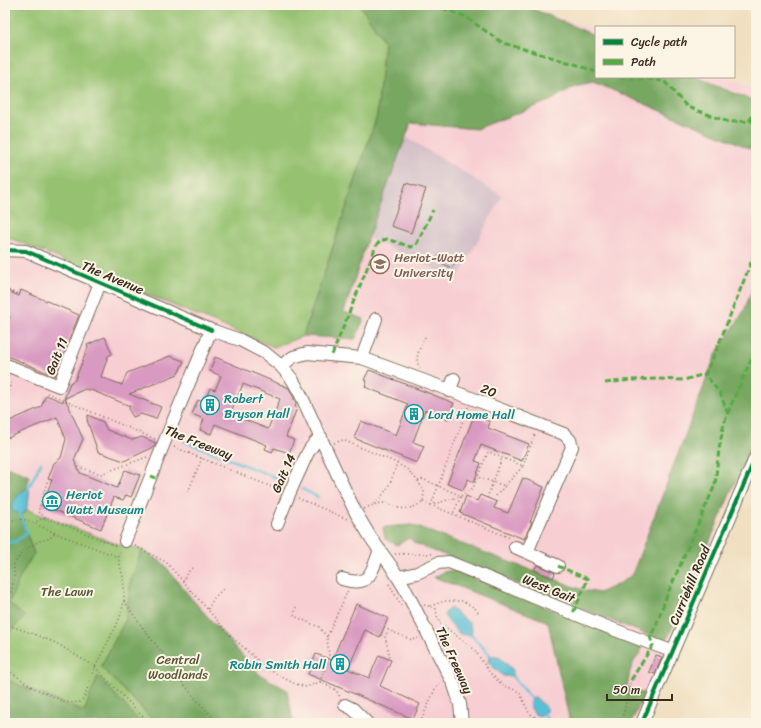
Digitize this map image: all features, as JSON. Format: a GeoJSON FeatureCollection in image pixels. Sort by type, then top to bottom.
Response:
{"type":"FeatureCollection","features":[{"type":"Feature","properties":{"kind":"street","name":"The Avenue"},"geometry":{"type":"LineString","coordinates":[[5,250],[26,252],[259,349],[281,366],[292,379],[325,441]]}},
{"type":"Feature","properties":{"kind":"street","name":"Gait 11"},"geometry":{"type":"LineString","coordinates":[[6,365],[59,386],[100,283]]}},
{"type":"Feature","properties":{"kind":"street"},"geometry":{"type":"LineString","coordinates":[[362,358],[376,319]]}},
{"type":"Feature","properties":{"kind":"street"},"geometry":{"type":"LineString","coordinates":[[123,545],[211,330]]}},
{"type":"Feature","properties":{"kind":"street","name":"20"},"geometry":{"type":"LineString","coordinates":[[281,366],[293,357],[307,353],[362,358],[564,434],[570,440],[572,447],[529,550]]}},
{"type":"Feature","properties":{"kind":"street"},"geometry":{"type":"LineString","coordinates":[[449,390],[454,379]]}},
{"type":"Feature","properties":{"kind":"street"},"geometry":{"type":"LineString","coordinates":[[325,441],[352,516],[380,550],[369,577],[364,580],[346,580]]}},
{"type":"Feature","properties":{"kind":"street","name":"Gait 14"},"geometry":{"type":"LineString","coordinates":[[277,524],[310,449],[315,442],[325,441]]}},
{"type":"Feature","properties":{"kind":"street","name":"Curriehill Road"},"geometry":{"type":"LineString","coordinates":[[642,723],[756,456]]}},
{"type":"Feature","properties":{"kind":"street"},"geometry":{"type":"LineString","coordinates":[[515,547],[529,550],[558,566]]}},
{"type":"Feature","properties":{"kind":"street","name":"The Freeway"},"geometry":{"type":"LineString","coordinates":[[380,550],[409,608],[454,685],[460,704],[462,723]]}},
{"type":"Feature","properties":{"kind":"street","name":"West Gait"},"geometry":{"type":"LineString","coordinates":[[397,582],[438,563],[449,562],[580,616],[672,651]]}},
{"type":"Feature","properties":{"kind":"street"},"geometry":{"type":"LineString","coordinates":[[345,705],[353,709],[367,723]]}},
{"type":"Feature","properties":{"kind":"path"},"geometry":{"type":"LineString","coordinates":[[5,289],[18,294]]}},
{"type":"Feature","properties":{"kind":"path"},"geometry":{"type":"LineString","coordinates":[[420,368],[417,364],[417,359],[426,337]]}},
{"type":"Feature","properties":{"kind":"path"},"geometry":{"type":"LineString","coordinates":[[5,398],[13,379],[9,377]]}},
{"type":"Feature","properties":{"kind":"path"},"geometry":{"type":"LineString","coordinates":[[431,505],[471,398]]}},
{"type":"Feature","properties":{"kind":"path"},"geometry":{"type":"LineString","coordinates":[[496,496],[522,466],[538,424]]}},
{"type":"Feature","properties":{"kind":"path"},"geometry":{"type":"LineString","coordinates":[[325,441],[343,440],[408,470],[418,481],[424,492],[423,502]]}},
{"type":"Feature","properties":{"kind":"path"},"geometry":{"type":"LineString","coordinates":[[78,467],[101,474],[162,447]]}},
{"type":"Feature","properties":{"kind":"path"},"geometry":{"type":"LineString","coordinates":[[431,505],[460,496],[473,488],[488,452],[522,466]]}},
{"type":"Feature","properties":{"kind":"path"},"geometry":{"type":"LineString","coordinates":[[188,492],[202,458]]}},
{"type":"Feature","properties":{"kind":"path"},"geometry":{"type":"LineString","coordinates":[[487,498],[502,458]]}},
{"type":"Feature","properties":{"kind":"path"},"geometry":{"type":"LineString","coordinates":[[352,516],[374,504],[383,496],[390,484],[397,464]]}},
{"type":"Feature","properties":{"kind":"path"},"geometry":{"type":"LineString","coordinates":[[478,477],[506,486]]}},
{"type":"Feature","properties":{"kind":"path"},"geometry":{"type":"LineString","coordinates":[[48,479],[38,512],[46,517],[166,562],[231,636],[266,668],[293,683],[306,687],[320,682],[336,690],[345,705]]}},
{"type":"Feature","properties":{"kind":"path"},"geometry":{"type":"LineString","coordinates":[[418,481],[423,479],[460,496]]}},
{"type":"Feature","properties":{"kind":"path"},"geometry":{"type":"LineString","coordinates":[[453,514],[460,496]]}},
{"type":"Feature","properties":{"kind":"path"},"geometry":{"type":"LineString","coordinates":[[374,504],[387,503],[399,508],[407,508],[423,502],[453,514],[529,550]]}},
{"type":"Feature","properties":{"kind":"path"},"geometry":{"type":"LineString","coordinates":[[34,523],[46,517]]}},
{"type":"Feature","properties":{"kind":"path"},"geometry":{"type":"LineString","coordinates":[[5,522],[18,519],[27,520],[55,533],[118,557],[123,577],[124,601],[119,620],[95,667],[84,698],[80,702],[71,703],[63,701],[32,687],[5,668]]}},
{"type":"Feature","properties":{"kind":"path"},"geometry":{"type":"LineString","coordinates":[[5,598],[11,592],[14,578],[14,564],[23,551],[39,541],[48,539],[55,533]]}},
{"type":"Feature","properties":{"kind":"path"},"geometry":{"type":"LineString","coordinates":[[183,582],[192,568]]}},
{"type":"Feature","properties":{"kind":"path"},"geometry":{"type":"LineString","coordinates":[[320,682],[329,656],[327,637],[346,580]]}},
{"type":"Feature","properties":{"kind":"path"},"geometry":{"type":"LineString","coordinates":[[397,582],[409,608],[420,605],[430,606],[436,609],[437,616],[441,624],[474,650],[490,673],[498,681],[505,687],[517,690],[529,713],[544,723]]}},
{"type":"Feature","properties":{"kind":"path"},"geometry":{"type":"LineString","coordinates":[[208,609],[214,598],[223,589]]}},
{"type":"Feature","properties":{"kind":"path"},"geometry":{"type":"LineString","coordinates":[[124,601],[162,652],[170,667],[194,698],[218,723]]}},
{"type":"Feature","properties":{"kind":"path"},"geometry":{"type":"LineString","coordinates":[[430,606],[445,601],[463,602],[475,608],[479,614]]}},
{"type":"Feature","properties":{"kind":"path"},"geometry":{"type":"LineString","coordinates":[[296,607],[294,616],[320,627],[327,637]]}},
{"type":"Feature","properties":{"kind":"path"},"geometry":{"type":"LineString","coordinates":[[5,624],[56,643],[95,667],[149,723]]}},
{"type":"Feature","properties":{"kind":"path"},"geometry":{"type":"LineString","coordinates":[[390,657],[385,637],[388,630],[412,640],[418,638]]}},
{"type":"Feature","properties":{"kind":"path"},"geometry":{"type":"LineString","coordinates":[[621,723],[631,680],[636,679],[634,675]]}},
{"type":"Feature","properties":{"kind":"path"},"geometry":{"type":"LineString","coordinates":[[420,723],[438,684],[442,682],[444,686]]}},
{"type":"Feature","properties":{"kind":"shaded area","name":"Heriot-Watt University"},"geometry":{"type":"Polygon","coordinates":[[[5,5],[524,5],[595,31],[595,78],[726,78],[756,89],[756,439],[634,723],[5,723],[5,5]]]}},
{"type":"Feature","properties":{"kind":"shaded area"},"geometry":{"type":"Polygon","coordinates":[[[406,137],[502,196],[457,279],[368,238],[406,137]]]}},
{"type":"Feature","properties":{"kind":"green space"},"geometry":{"type":"Polygon","coordinates":[[[9,5],[360,5],[384,42],[377,116],[303,336],[274,347],[5,236],[5,11],[9,5]]]}},
{"type":"Feature","properties":{"kind":"green space"},"geometry":{"type":"Polygon","coordinates":[[[360,5],[524,5],[595,36],[595,78],[696,78],[756,102],[756,151],[593,82],[574,86],[552,100],[476,129],[411,123],[368,238],[344,312],[364,319],[355,339],[303,336],[377,116],[384,42],[360,5]]]}},
{"type":"Feature","properties":{"kind":"green space"},"geometry":{"type":"Polygon","coordinates":[[[756,279],[756,434],[666,642],[416,544],[409,538],[397,545],[385,539],[383,527],[412,525],[583,590],[599,593],[619,584],[632,575],[716,354],[744,311],[756,279]]]}},
{"type":"Feature","properties":{"kind":"green space"},"geometry":{"type":"Polygon","coordinates":[[[5,468],[10,468],[30,476],[20,507],[26,532],[34,553],[21,575],[9,603],[25,617],[5,636],[5,468]]]}},
{"type":"Feature","properties":{"kind":"green space","name":"The Lawn"},"geometry":{"type":"Polygon","coordinates":[[[20,507],[114,543],[142,550],[131,580],[126,619],[101,666],[156,723],[141,723],[98,677],[84,712],[5,679],[5,555],[20,507]]]}},
{"type":"Feature","properties":{"kind":"green space","name":"Central Woodlands"},"geometry":{"type":"Polygon","coordinates":[[[142,550],[163,563],[191,598],[259,674],[287,690],[292,717],[295,723],[156,723],[101,667],[126,619],[131,580],[142,550]]]}},
{"type":"Feature","properties":{"kind":"green space"},"geometry":{"type":"Polygon","coordinates":[[[453,570],[642,645],[640,654],[634,661],[630,671],[627,687],[633,692],[645,693],[631,723],[570,723],[548,622],[434,577],[444,572],[453,570]]]}},
{"type":"Feature","properties":{"kind":"green space","name":"Central Woodlands"},"geometry":{"type":"Polygon","coordinates":[[[98,676],[141,723],[5,723],[5,679],[84,712],[98,676]]]}},
{"type":"Feature","properties":{"kind":"water"},"geometry":{"type":"Polygon","coordinates":[[[29,487],[27,508],[24,514],[14,512],[11,508],[16,498],[29,487]]]}},
{"type":"Feature","properties":{"kind":"water"},"geometry":{"type":"Polygon","coordinates":[[[450,608],[469,623],[472,632],[471,635],[463,635],[459,633],[449,622],[444,615],[450,608]]]}},
{"type":"Feature","properties":{"kind":"water"},"geometry":{"type":"Polygon","coordinates":[[[490,656],[498,656],[513,670],[512,676],[503,676],[488,662],[490,656]]]}},
{"type":"Feature","properties":{"kind":"water"},"geometry":{"type":"Polygon","coordinates":[[[535,697],[547,708],[541,717],[535,714],[529,705],[531,698],[535,697]]]}},
{"type":"Feature","properties":{"kind":"building"},"geometry":{"type":"Polygon","coordinates":[[[406,183],[426,189],[411,233],[391,226],[406,183]]]}},
{"type":"Feature","properties":{"kind":"building"},"geometry":{"type":"Polygon","coordinates":[[[440,253],[456,260],[452,268],[437,261],[440,253]]]}},
{"type":"Feature","properties":{"kind":"building"},"geometry":{"type":"Polygon","coordinates":[[[5,290],[19,296],[21,290],[79,315],[55,376],[5,355],[5,328],[10,317],[5,315],[5,290]]]}},
{"type":"Feature","properties":{"kind":"building"},"geometry":{"type":"Polygon","coordinates":[[[105,337],[112,354],[108,356],[101,377],[122,385],[127,373],[170,356],[184,361],[178,374],[129,394],[161,407],[156,419],[141,414],[133,417],[129,410],[130,406],[91,390],[85,389],[65,398],[83,439],[74,460],[80,473],[117,488],[125,470],[140,475],[131,497],[126,495],[123,500],[114,497],[101,529],[42,505],[52,480],[48,479],[54,463],[61,458],[66,439],[57,417],[5,439],[5,423],[41,407],[46,395],[63,402],[70,383],[75,380],[88,347],[87,345],[105,337]]]}},
{"type":"Feature","properties":{"kind":"building","name":"Robert Bryson Hall"},"geometry":{"type":"Polygon","coordinates":[[[215,357],[289,388],[296,403],[295,407],[297,408],[286,437],[294,440],[289,453],[274,448],[272,452],[265,449],[267,445],[215,424],[211,434],[200,430],[204,419],[192,414],[198,400],[204,403],[210,388],[215,390],[221,376],[210,371],[215,357]],[[243,384],[230,414],[268,429],[280,399],[243,384]]]}},
{"type":"Feature","properties":{"kind":"building","name":"Lord Home Hall"},"geometry":{"type":"Polygon","coordinates":[[[369,370],[454,403],[448,419],[425,410],[413,442],[424,446],[417,463],[354,438],[361,421],[396,435],[408,404],[365,387],[367,381],[364,380],[369,370]]]}},
{"type":"Feature","properties":{"kind":"building"},"geometry":{"type":"Polygon","coordinates":[[[88,415],[103,422],[107,430],[132,440],[142,437],[156,443],[154,447],[124,461],[98,452],[87,420],[88,415]]]}},
{"type":"Feature","properties":{"kind":"building"},"geometry":{"type":"Polygon","coordinates":[[[474,416],[490,422],[488,428],[529,444],[522,461],[481,445],[475,461],[481,463],[474,482],[468,479],[463,490],[447,484],[474,416]]]}},
{"type":"Feature","properties":{"kind":"building"},"geometry":{"type":"Polygon","coordinates":[[[523,478],[544,487],[530,522],[532,522],[524,539],[460,513],[466,496],[477,501],[480,495],[497,502],[494,508],[508,513],[523,478]]]}},
{"type":"Feature","properties":{"kind":"building"},"geometry":{"type":"Polygon","coordinates":[[[537,565],[555,573],[553,578],[534,570],[537,565]]]}},
{"type":"Feature","properties":{"kind":"building","name":"Robin Smith Hall"},"geometry":{"type":"Polygon","coordinates":[[[356,604],[388,618],[380,637],[365,630],[348,669],[369,678],[379,655],[391,660],[380,686],[420,704],[413,719],[308,674],[316,654],[332,660],[356,604]]]}},
{"type":"Feature","properties":{"kind":"building"},"geometry":{"type":"Polygon","coordinates":[[[656,655],[662,657],[655,674],[649,672],[656,655]]]}},
{"type":"Feature","properties":{"kind":"waterway"},"geometry":{"type":"LineString","coordinates":[[184,441],[284,481]]}},
{"type":"Feature","properties":{"kind":"waterway"},"geometry":{"type":"LineString","coordinates":[[28,489],[41,463]]}},
{"type":"Feature","properties":{"kind":"waterway"},"geometry":{"type":"LineString","coordinates":[[302,489],[318,497]]}},
{"type":"Feature","properties":{"kind":"waterway"},"geometry":{"type":"LineString","coordinates":[[5,542],[15,542],[27,533],[20,514],[21,511]]}},
{"type":"Feature","properties":{"kind":"waterway"},"geometry":{"type":"LineString","coordinates":[[470,634],[493,658]]}},
{"type":"Feature","properties":{"kind":"waterway"},"geometry":{"type":"LineString","coordinates":[[511,675],[532,700]]}},
{"type":"Feature","properties":{"kind":"waterway"},"geometry":{"type":"LineString","coordinates":[[542,713],[551,723]]}},
{"type":"Feature","properties":{"kind":"marked path"},"geometry":{"type":"LineString","coordinates":[[434,5],[464,16],[503,43],[578,65],[595,72]]}},
{"type":"Feature","properties":{"kind":"marked path"},"geometry":{"type":"LineString","coordinates":[[631,78],[664,81],[687,107],[729,122],[756,121]]}},
{"type":"Feature","properties":{"kind":"marked path"},"geometry":{"type":"LineString","coordinates":[[749,121],[756,110]]}},
{"type":"Feature","properties":{"kind":"marked path"},"geometry":{"type":"LineString","coordinates":[[332,355],[376,246],[380,241],[387,239],[411,247],[414,246],[417,243],[433,210]]}},
{"type":"Feature","properties":{"kind":"marked path"},"geometry":{"type":"LineString","coordinates":[[728,414],[720,393],[705,374],[714,356],[756,250]]}},
{"type":"Feature","properties":{"kind":"marked path"},"geometry":{"type":"LineString","coordinates":[[631,680],[653,645],[650,637],[715,485],[719,449],[724,423],[751,360],[756,354]]}},
{"type":"Feature","properties":{"kind":"marked path"},"geometry":{"type":"LineString","coordinates":[[605,383],[656,379],[684,380],[705,374]]}},
{"type":"Feature","properties":{"kind":"marked path"},"geometry":{"type":"LineString","coordinates":[[151,476],[156,478]]}},
{"type":"Feature","properties":{"kind":"marked path"},"geometry":{"type":"LineString","coordinates":[[558,566],[588,579],[573,613]]}},
{"type":"Feature","properties":{"kind":"cycle path"},"geometry":{"type":"LineString","coordinates":[[5,250],[26,251],[211,330]]}},
{"type":"Feature","properties":{"kind":"cycle path"},"geometry":{"type":"LineString","coordinates":[[642,723],[756,456]]}},
{"type":"Feature","properties":{"kind":"place","name":"Heriot-Watt University"},"geometry":{"type":"Point","coordinates":[380,264]}},
{"type":"Feature","properties":{"kind":"place","name":"Robert Bryson Hall"},"geometry":{"type":"Point","coordinates":[210,405]}},
{"type":"Feature","properties":{"kind":"place","name":"Lord Home Hall"},"geometry":{"type":"Point","coordinates":[414,414]}},
{"type":"Feature","properties":{"kind":"place","name":"Heriot Watt Museum"},"geometry":{"type":"Point","coordinates":[52,501]}},
{"type":"Feature","properties":{"kind":"place","name":"Robin Smith Hall"},"geometry":{"type":"Point","coordinates":[340,664]}}]}
